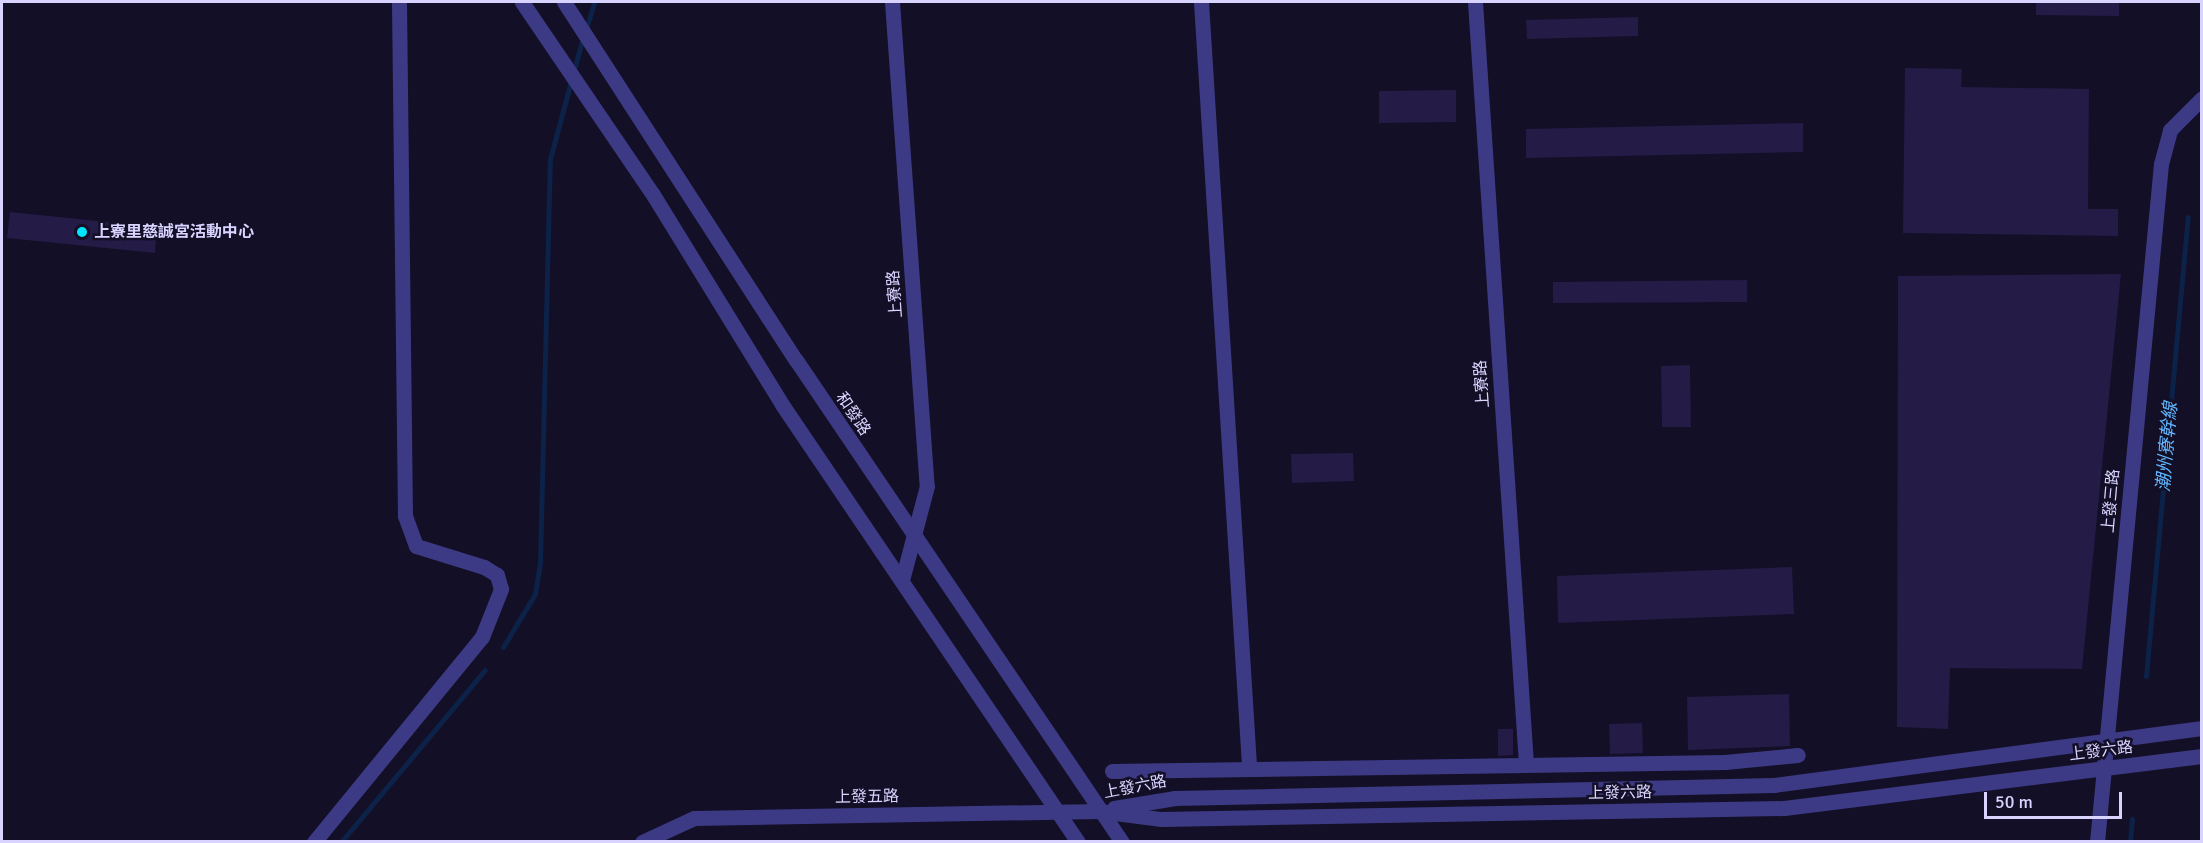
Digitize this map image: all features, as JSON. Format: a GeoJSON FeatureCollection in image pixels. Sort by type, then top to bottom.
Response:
{"type":"FeatureCollection","features":[{"type":"Feature","properties":{"kind":"street"},"geometry":{"type":"LineString","coordinates":[[314,842],[482,637],[501,589],[496,576],[484,567],[416,546],[405,516],[399,2]]}},
{"type":"Feature","properties":{"kind":"street"},"geometry":{"type":"LineString","coordinates":[[522,2],[541,36],[589,103],[902,580],[1078,842]]}},
{"type":"Feature","properties":{"kind":"street","name":"上寮路"},"geometry":{"type":"LineString","coordinates":[[892,2],[927,486],[916,541],[902,580]]}},
{"type":"Feature","properties":{"kind":"street"},"geometry":{"type":"LineString","coordinates":[[1201,2],[1249,765]]}},
{"type":"Feature","properties":{"kind":"street","name":"上寮路"},"geometry":{"type":"LineString","coordinates":[[1475,2],[1526,764]]}},
{"type":"Feature","properties":{"kind":"street","name":"和發路"},"geometry":{"type":"LineString","coordinates":[[565,3],[612,80],[916,541],[1122,842]]}},
{"type":"Feature","properties":{"kind":"street","name":"上發三路"},"geometry":{"type":"LineString","coordinates":[[2097,842],[2161,164],[2170,130],[2202,98]]}},
{"type":"Feature","properties":{"kind":"street","name":"上發六路"},"geometry":{"type":"LineString","coordinates":[[1099,811],[1175,798],[1774,784],[2202,728]]}},
{"type":"Feature","properties":{"kind":"street"},"geometry":{"type":"LineString","coordinates":[[1112,771],[1249,765],[1725,762],[1798,755]]}},
{"type":"Feature","properties":{"kind":"street","name":"上發六路"},"geometry":{"type":"LineString","coordinates":[[1099,811],[1161,819],[1784,808],[2202,756]]}},
{"type":"Feature","properties":{"kind":"street","name":"上發五路"},"geometry":{"type":"LineString","coordinates":[[642,842],[694,818],[1099,811]]}},
{"type":"Feature","properties":{"kind":"building"},"geometry":{"type":"Polygon","coordinates":[[[2036,2],[2119,2],[2119,16],[2036,15],[2036,2]]]}},
{"type":"Feature","properties":{"kind":"building"},"geometry":{"type":"Polygon","coordinates":[[[1638,17],[1638,36],[1527,39],[1526,20],[1638,17]]]}},
{"type":"Feature","properties":{"kind":"building"},"geometry":{"type":"Polygon","coordinates":[[[1905,68],[1962,69],[1961,87],[2089,89],[2088,209],[2118,209],[2118,236],[1903,233],[1905,68]]]}},
{"type":"Feature","properties":{"kind":"building"},"geometry":{"type":"Polygon","coordinates":[[[1456,90],[1456,122],[1379,123],[1379,91],[1456,90]]]}},
{"type":"Feature","properties":{"kind":"building"},"geometry":{"type":"Polygon","coordinates":[[[1803,123],[1803,152],[1526,158],[1526,129],[1803,123]]]}},
{"type":"Feature","properties":{"kind":"building","name":"上寮里慈誠宮活動中心"},"geometry":{"type":"Polygon","coordinates":[[[10,212],[157,227],[155,253],[7,238],[10,212]]]}},
{"type":"Feature","properties":{"kind":"building"},"geometry":{"type":"Polygon","coordinates":[[[2121,274],[2082,669],[1950,668],[1948,729],[1897,727],[1898,276],[2121,274]]]}},
{"type":"Feature","properties":{"kind":"building"},"geometry":{"type":"Polygon","coordinates":[[[1747,280],[1747,302],[1553,303],[1553,282],[1747,280]]]}},
{"type":"Feature","properties":{"kind":"building"},"geometry":{"type":"Polygon","coordinates":[[[1690,365],[1691,427],[1662,427],[1661,366],[1690,365]]]}},
{"type":"Feature","properties":{"kind":"building"},"geometry":{"type":"Polygon","coordinates":[[[1353,453],[1354,481],[1292,483],[1291,454],[1353,453]]]}},
{"type":"Feature","properties":{"kind":"building"},"geometry":{"type":"Polygon","coordinates":[[[1792,567],[1794,614],[1558,623],[1557,576],[1792,567]]]}},
{"type":"Feature","properties":{"kind":"building"},"geometry":{"type":"Polygon","coordinates":[[[1789,694],[1790,746],[1688,750],[1687,697],[1789,694]]]}},
{"type":"Feature","properties":{"kind":"building"},"geometry":{"type":"Polygon","coordinates":[[[1642,723],[1643,753],[1610,754],[1609,724],[1642,723]]]}},
{"type":"Feature","properties":{"kind":"building"},"geometry":{"type":"Polygon","coordinates":[[[1498,729],[1513,729],[1513,755],[1498,756],[1498,729]]]}},
{"type":"Feature","properties":{"kind":"waterway"},"geometry":{"type":"LineString","coordinates":[[586,29],[594,2]]}},
{"type":"Feature","properties":{"kind":"waterway"},"geometry":{"type":"LineString","coordinates":[[503,647],[535,594],[540,562],[550,159],[583,37]]}},
{"type":"Feature","properties":{"kind":"waterway","name":"潮州寮幹線"},"geometry":{"type":"LineString","coordinates":[[2146,676],[2188,217]]}},
{"type":"Feature","properties":{"kind":"waterway"},"geometry":{"type":"LineString","coordinates":[[341,842],[485,670]]}},
{"type":"Feature","properties":{"kind":"waterway","name":"潮州寮幹線"},"geometry":{"type":"LineString","coordinates":[[2130,842],[2132,819]]}},
{"type":"Feature","properties":{"kind":"place","name":"上寮里慈誠宮活動中心"},"geometry":{"type":"Point","coordinates":[82,232]}}]}
